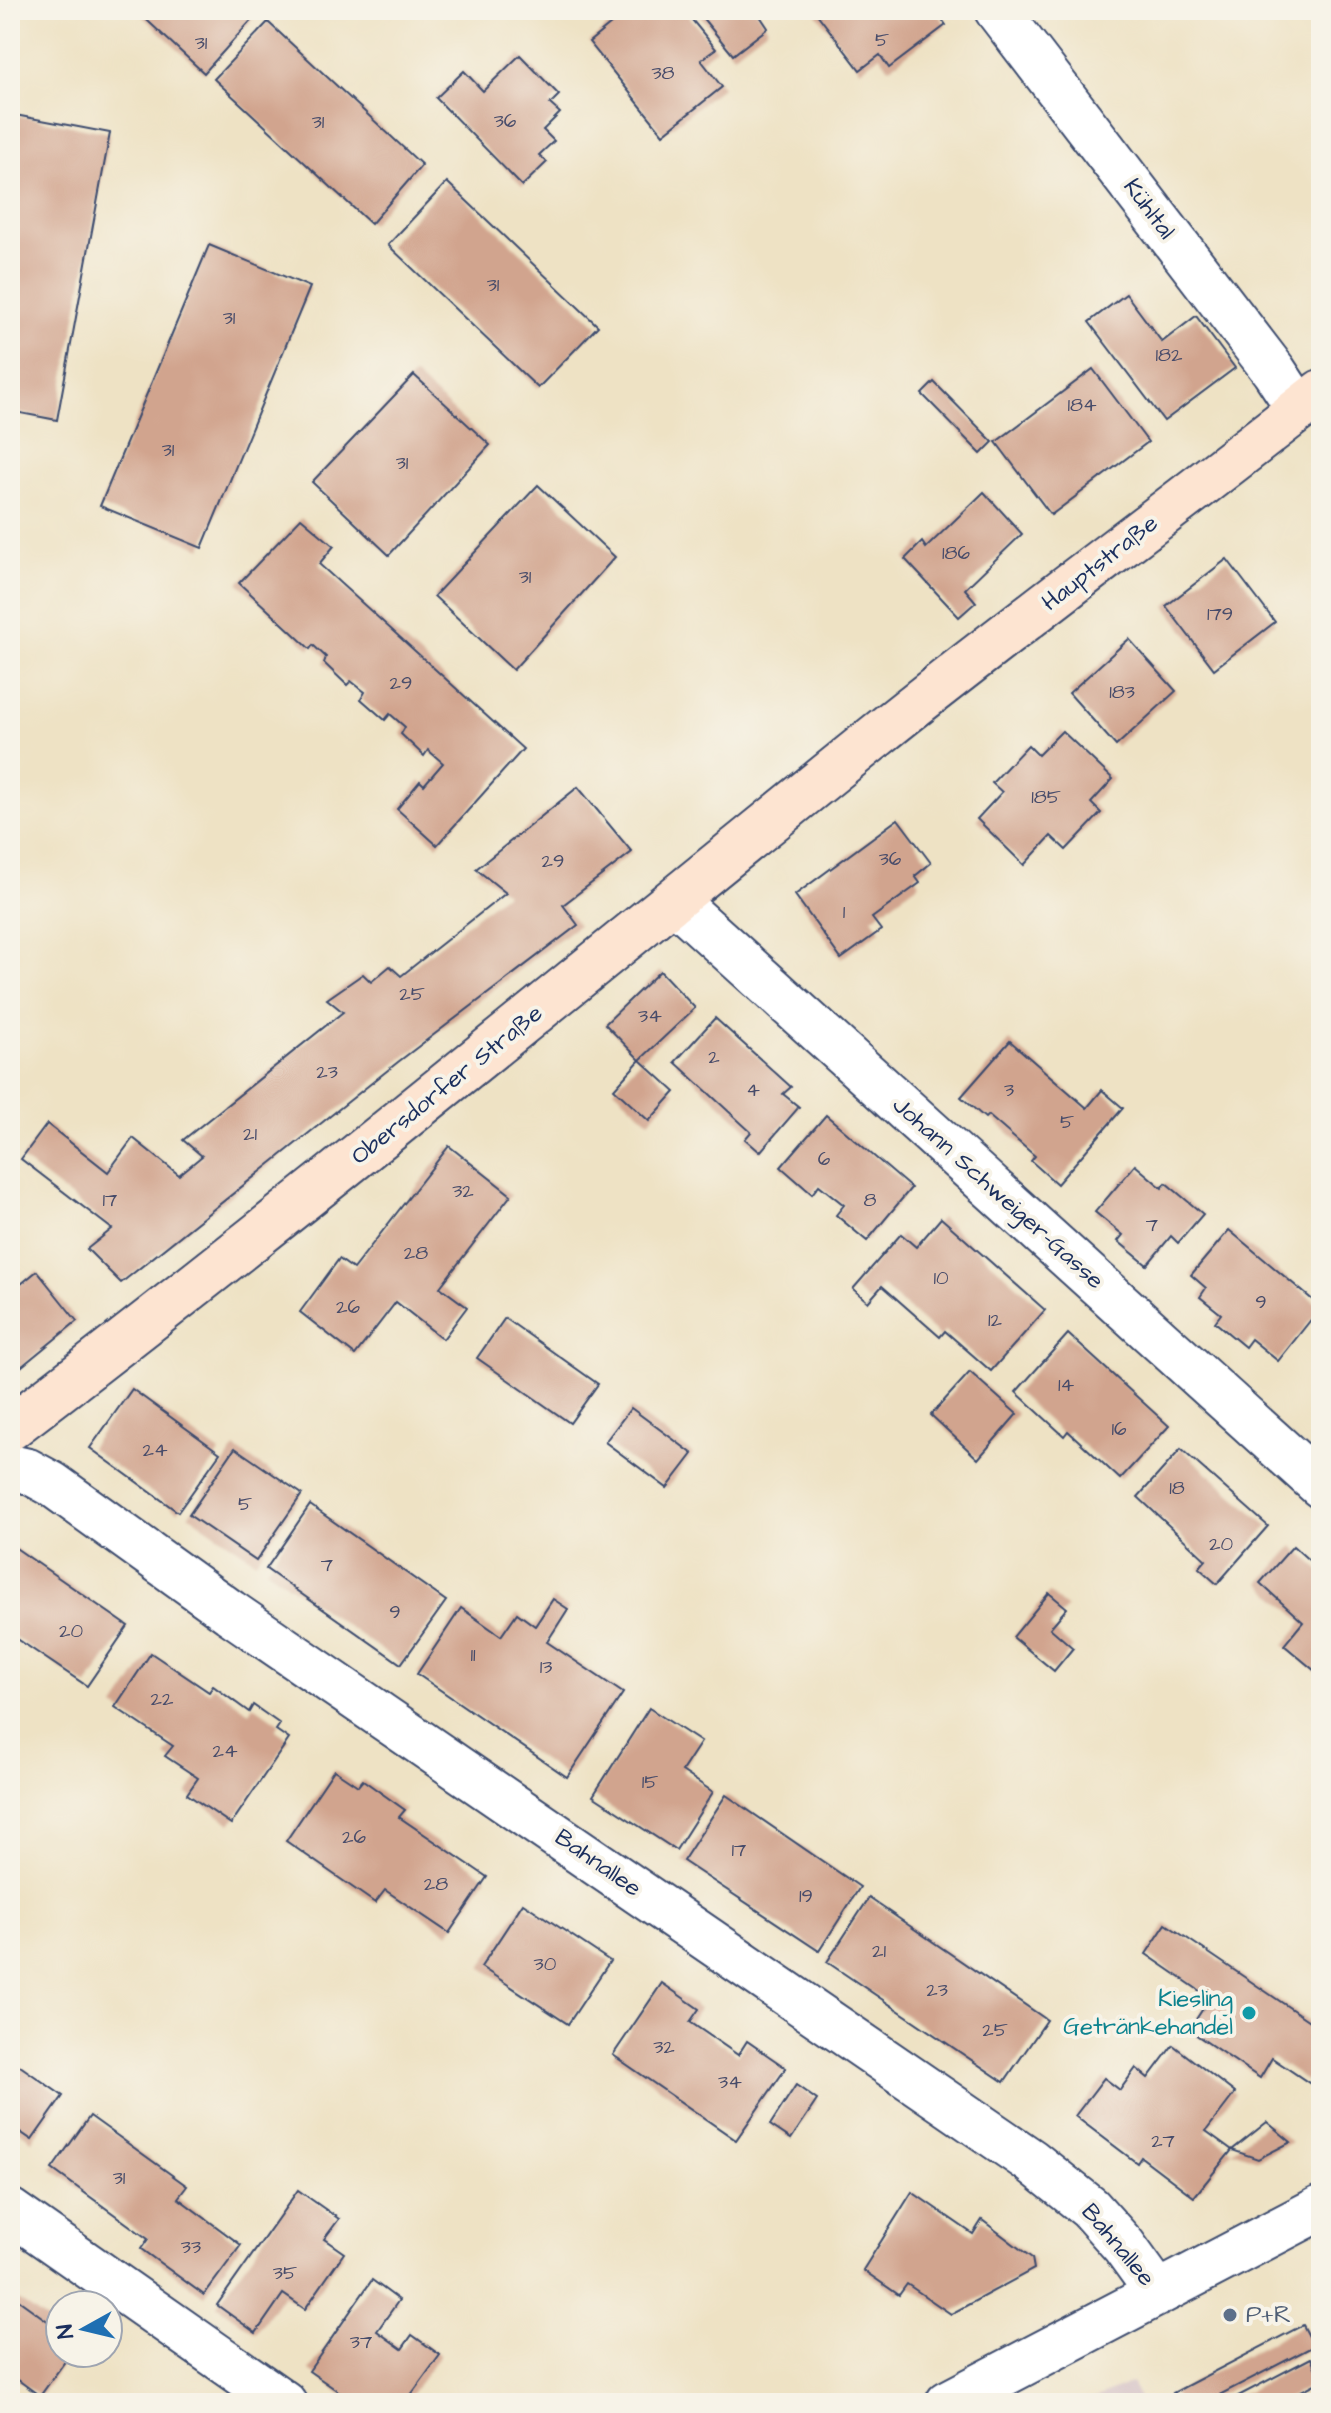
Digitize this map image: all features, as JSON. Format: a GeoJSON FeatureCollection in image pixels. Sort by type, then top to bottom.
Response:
{"type":"FeatureCollection","features":[{"type":"Feature","properties":{"kind":"main road","name":"Hauptstraße"},"geometry":{"type":"LineString","coordinates":[[878,734],[1310,400]]}},
{"type":"Feature","properties":{"kind":"main road","name":"Obersdorfer Straße"},"geometry":{"type":"LineString","coordinates":[[10,1428],[188,1292],[878,734]]}},
{"type":"Feature","properties":{"kind":"street","name":"Kühltal"},"geometry":{"type":"LineString","coordinates":[[997,10],[1274,371],[1310,400]]}},
{"type":"Feature","properties":{"kind":"street","name":"Johann Schweiger-Gasse"},"geometry":{"type":"LineString","coordinates":[[675,901],[1321,1486]]}},
{"type":"Feature","properties":{"kind":"street","name":"Bahnallee"},"geometry":{"type":"LineString","coordinates":[[10,1467],[28,1471],[52,1484],[230,1612],[1031,2161],[1090,2208],[1124,2246],[1158,2293]]}},
{"type":"Feature","properties":{"kind":"street"},"geometry":{"type":"LineString","coordinates":[[948,2403],[1321,2208]]}},
{"type":"Feature","properties":{"kind":"street"},"geometry":{"type":"LineString","coordinates":[[10,2211],[284,2403]]}},
{"type":"Feature","properties":{"kind":"shaded area"},"geometry":{"type":"Polygon","coordinates":[[[1131,2383],[1142,2403],[1085,2403],[1131,2383]]]}},
{"type":"Feature","properties":{"kind":"building"},"geometry":{"type":"Polygon","coordinates":[[[136,10],[253,10],[257,14],[204,73],[136,10]]]}},
{"type":"Feature","properties":{"kind":"building"},"geometry":{"type":"Polygon","coordinates":[[[628,10],[684,10],[716,49],[701,60],[722,87],[663,134],[589,42],[628,10]]]}},
{"type":"Feature","properties":{"kind":"building"},"geometry":{"type":"Polygon","coordinates":[[[696,10],[756,10],[768,28],[733,55],[696,10]]]}},
{"type":"Feature","properties":{"kind":"building"},"geometry":{"type":"Polygon","coordinates":[[[814,10],[935,10],[946,25],[889,68],[880,55],[860,70],[814,10]]]}},
{"type":"Feature","properties":{"kind":"building"},"geometry":{"type":"Polygon","coordinates":[[[268,22],[422,165],[371,224],[214,79],[268,22]]]}},
{"type":"Feature","properties":{"kind":"building"},"geometry":{"type":"Polygon","coordinates":[[[520,55],[559,95],[550,104],[560,113],[543,130],[554,141],[539,155],[547,162],[522,186],[436,98],[464,71],[483,91],[520,55]]]}},
{"type":"Feature","properties":{"kind":"building"},"geometry":{"type":"Polygon","coordinates":[[[10,114],[110,133],[57,420],[10,411],[10,114]]]}},
{"type":"Feature","properties":{"kind":"building"},"geometry":{"type":"Polygon","coordinates":[[[447,182],[598,326],[538,388],[388,245],[447,182]]]}},
{"type":"Feature","properties":{"kind":"building"},"geometry":{"type":"Polygon","coordinates":[[[209,245],[310,287],[202,548],[100,506],[209,245]]]}},
{"type":"Feature","properties":{"kind":"building"},"geometry":{"type":"Polygon","coordinates":[[[1126,294],[1162,342],[1196,316],[1235,368],[1164,421],[1089,322],[1126,294]]]}},
{"type":"Feature","properties":{"kind":"building"},"geometry":{"type":"Polygon","coordinates":[[[1093,369],[1148,442],[1051,515],[996,442],[1093,369]]]}},
{"type":"Feature","properties":{"kind":"building"},"geometry":{"type":"Polygon","coordinates":[[[414,375],[490,445],[389,555],[312,482],[414,375]]]}},
{"type":"Feature","properties":{"kind":"building"},"geometry":{"type":"Polygon","coordinates":[[[934,382],[993,442],[981,454],[922,394],[934,382]]]}},
{"type":"Feature","properties":{"kind":"building"},"geometry":{"type":"Polygon","coordinates":[[[538,485],[615,557],[513,670],[434,596],[538,485]]]}},
{"type":"Feature","properties":{"kind":"building"},"geometry":{"type":"Polygon","coordinates":[[[984,492],[1022,534],[965,589],[976,602],[959,617],[905,559],[922,542],[926,548],[984,492]]]}},
{"type":"Feature","properties":{"kind":"building"},"geometry":{"type":"Polygon","coordinates":[[[301,518],[334,546],[319,564],[523,749],[437,845],[397,809],[420,781],[424,785],[443,763],[428,750],[424,756],[401,734],[405,727],[390,714],[385,720],[361,699],[365,692],[351,681],[347,685],[324,663],[326,657],[313,645],[310,649],[239,583],[301,518]]]}},
{"type":"Feature","properties":{"kind":"building"},"geometry":{"type":"Polygon","coordinates":[[[1227,559],[1275,622],[1214,669],[1166,606],[1227,559]]]}},
{"type":"Feature","properties":{"kind":"building"},"geometry":{"type":"Polygon","coordinates":[[[1129,639],[1176,691],[1116,746],[1069,693],[1129,639]]]}},
{"type":"Feature","properties":{"kind":"building"},"geometry":{"type":"Polygon","coordinates":[[[1062,731],[1113,779],[1091,803],[1101,813],[1066,850],[1051,836],[1024,865],[977,819],[1002,792],[992,783],[1028,745],[1038,755],[1062,731]]]}},
{"type":"Feature","properties":{"kind":"building"},"geometry":{"type":"Polygon","coordinates":[[[578,787],[632,852],[563,905],[578,925],[398,1062],[121,1283],[87,1249],[112,1229],[21,1159],[47,1124],[108,1172],[133,1138],[179,1175],[202,1156],[183,1140],[343,1012],[327,999],[363,974],[371,982],[390,966],[401,976],[506,893],[476,869],[578,787]]]}},
{"type":"Feature","properties":{"kind":"building"},"geometry":{"type":"Polygon","coordinates":[[[898,819],[931,863],[915,876],[920,883],[872,918],[881,930],[841,959],[795,895],[898,819]]]}},
{"type":"Feature","properties":{"kind":"building"},"geometry":{"type":"Polygon","coordinates":[[[660,971],[695,1008],[640,1060],[605,1024],[660,971]]]}},
{"type":"Feature","properties":{"kind":"building"},"geometry":{"type":"Polygon","coordinates":[[[715,1018],[791,1087],[783,1094],[799,1107],[760,1152],[745,1139],[751,1132],[675,1062],[715,1018]]]}},
{"type":"Feature","properties":{"kind":"building"},"geometry":{"type":"Polygon","coordinates":[[[1010,1041],[1087,1108],[1102,1090],[1123,1108],[1057,1184],[1031,1161],[1035,1156],[988,1115],[985,1118],[961,1097],[1010,1041]]]}},
{"type":"Feature","properties":{"kind":"building"},"geometry":{"type":"Polygon","coordinates":[[[640,1060],[675,1092],[649,1121],[614,1089],[640,1060]]]}},
{"type":"Feature","properties":{"kind":"building"},"geometry":{"type":"Polygon","coordinates":[[[826,1115],[911,1188],[867,1241],[836,1215],[844,1205],[819,1185],[812,1194],[781,1167],[826,1115]]]}},
{"type":"Feature","properties":{"kind":"building"},"geometry":{"type":"Polygon","coordinates":[[[449,1146],[511,1195],[440,1287],[467,1307],[443,1339],[396,1302],[355,1355],[300,1312],[339,1259],[353,1269],[449,1146]]]}},
{"type":"Feature","properties":{"kind":"building"},"geometry":{"type":"Polygon","coordinates":[[[1135,1165],[1162,1188],[1166,1183],[1203,1214],[1178,1243],[1171,1236],[1147,1265],[1118,1241],[1123,1235],[1095,1212],[1135,1165]]]}},
{"type":"Feature","properties":{"kind":"building"},"geometry":{"type":"Polygon","coordinates":[[[941,1218],[1045,1310],[991,1371],[945,1331],[940,1337],[882,1286],[868,1302],[853,1289],[901,1234],[916,1247],[941,1218]]]}},
{"type":"Feature","properties":{"kind":"building"},"geometry":{"type":"Polygon","coordinates":[[[1229,1230],[1321,1307],[1278,1361],[1251,1339],[1245,1347],[1215,1322],[1221,1314],[1200,1297],[1206,1288],[1191,1275],[1229,1230]]]}},
{"type":"Feature","properties":{"kind":"building"},"geometry":{"type":"Polygon","coordinates":[[[37,1271],[77,1321],[10,1376],[10,1293],[37,1271]]]}},
{"type":"Feature","properties":{"kind":"building"},"geometry":{"type":"Polygon","coordinates":[[[505,1318],[598,1384],[570,1423],[477,1358],[505,1318]]]}},
{"type":"Feature","properties":{"kind":"building"},"geometry":{"type":"Polygon","coordinates":[[[1068,1334],[1169,1426],[1120,1479],[1068,1431],[1064,1436],[1016,1392],[1068,1334]]]}},
{"type":"Feature","properties":{"kind":"building"},"geometry":{"type":"Polygon","coordinates":[[[970,1372],[1017,1414],[978,1459],[931,1415],[970,1372]]]}},
{"type":"Feature","properties":{"kind":"building"},"geometry":{"type":"Polygon","coordinates":[[[132,1389],[220,1453],[178,1512],[90,1448],[132,1389]]]}},
{"type":"Feature","properties":{"kind":"building"},"geometry":{"type":"Polygon","coordinates":[[[631,1408],[693,1454],[667,1488],[605,1442],[631,1408]]]}},
{"type":"Feature","properties":{"kind":"building"},"geometry":{"type":"Polygon","coordinates":[[[235,1448],[302,1494],[256,1561],[189,1515],[235,1448]]]}},
{"type":"Feature","properties":{"kind":"building"},"geometry":{"type":"Polygon","coordinates":[[[1181,1449],[1268,1526],[1217,1584],[1199,1568],[1206,1560],[1138,1497],[1181,1449]]]}},
{"type":"Feature","properties":{"kind":"building"},"geometry":{"type":"Polygon","coordinates":[[[310,1505],[446,1601],[401,1664],[266,1569],[310,1505]]]}},
{"type":"Feature","properties":{"kind":"building"},"geometry":{"type":"Polygon","coordinates":[[[10,1544],[128,1626],[87,1686],[10,1634],[10,1544]]]}},
{"type":"Feature","properties":{"kind":"building"},"geometry":{"type":"Polygon","coordinates":[[[1293,1546],[1321,1571],[1321,1676],[1284,1645],[1303,1622],[1260,1583],[1293,1546]]]}},
{"type":"Feature","properties":{"kind":"building"},"geometry":{"type":"Polygon","coordinates":[[[1049,1593],[1067,1608],[1050,1628],[1073,1648],[1054,1671],[1013,1637],[1049,1593]]]}},
{"type":"Feature","properties":{"kind":"building"},"geometry":{"type":"Polygon","coordinates":[[[553,1599],[568,1609],[547,1642],[623,1693],[567,1777],[417,1674],[461,1608],[501,1636],[517,1613],[535,1626],[553,1599]]]}},
{"type":"Feature","properties":{"kind":"building"},"geometry":{"type":"Polygon","coordinates":[[[151,1653],[209,1692],[213,1686],[249,1712],[253,1705],[280,1724],[276,1730],[289,1739],[231,1824],[187,1794],[198,1778],[165,1756],[173,1746],[115,1707],[151,1653]]]}},
{"type":"Feature","properties":{"kind":"building"},"geometry":{"type":"Polygon","coordinates":[[[649,1708],[701,1742],[682,1771],[713,1792],[676,1850],[593,1796],[649,1708]]]}},
{"type":"Feature","properties":{"kind":"building"},"geometry":{"type":"Polygon","coordinates":[[[334,1770],[358,1786],[363,1780],[405,1810],[399,1817],[487,1877],[449,1933],[385,1890],[375,1903],[286,1841],[334,1770]]]}},
{"type":"Feature","properties":{"kind":"building"},"geometry":{"type":"Polygon","coordinates":[[[726,1795],[860,1887],[819,1951],[683,1861],[726,1795]]]}},
{"type":"Feature","properties":{"kind":"building"},"geometry":{"type":"Polygon","coordinates":[[[869,1898],[1047,2020],[1004,2082],[827,1962],[869,1898]]]}},
{"type":"Feature","properties":{"kind":"building"},"geometry":{"type":"Polygon","coordinates":[[[523,1903],[610,1961],[568,2024],[481,1967],[523,1903]]]}},
{"type":"Feature","properties":{"kind":"building","name":"Kiesling Getränkehandel"},"geometry":{"type":"Polygon","coordinates":[[[1166,1924],[1321,2029],[1321,2091],[1272,2058],[1260,2078],[1189,2030],[1210,1998],[1146,1954],[1166,1924]]]}},
{"type":"Feature","properties":{"kind":"building"},"geometry":{"type":"Polygon","coordinates":[[[662,1983],[699,2009],[690,2022],[738,2055],[747,2041],[786,2068],[736,2140],[613,2055],[662,1983]]]}},
{"type":"Feature","properties":{"kind":"building"},"geometry":{"type":"Polygon","coordinates":[[[1173,2045],[1235,2093],[1206,2131],[1232,2150],[1194,2197],[1141,2157],[1137,2163],[1075,2116],[1104,2078],[1120,2090],[1136,2068],[1148,2078],[1173,2045]]]}},
{"type":"Feature","properties":{"kind":"building"},"geometry":{"type":"Polygon","coordinates":[[[10,2059],[63,2096],[32,2140],[10,2125],[10,2059]]]}},
{"type":"Feature","properties":{"kind":"building"},"geometry":{"type":"Polygon","coordinates":[[[796,2085],[817,2100],[791,2139],[770,2125],[796,2085]]]}},
{"type":"Feature","properties":{"kind":"building"},"geometry":{"type":"Polygon","coordinates":[[[90,2116],[187,2186],[178,2198],[241,2245],[204,2295],[141,2249],[148,2239],[52,2169],[90,2116]]]}},
{"type":"Feature","properties":{"kind":"building"},"geometry":{"type":"Polygon","coordinates":[[[1267,2122],[1291,2142],[1258,2159],[1232,2150],[1267,2122]]]}},
{"type":"Feature","properties":{"kind":"building"},"geometry":{"type":"Polygon","coordinates":[[[298,2190],[339,2219],[324,2239],[344,2253],[305,2309],[283,2294],[256,2333],[217,2305],[298,2190]]]}},
{"type":"Feature","properties":{"kind":"building"},"geometry":{"type":"Polygon","coordinates":[[[912,2192],[973,2234],[982,2220],[1032,2258],[1034,2269],[951,2314],[907,2284],[899,2295],[863,2270],[912,2192]]]}},
{"type":"Feature","properties":{"kind":"building"},"geometry":{"type":"Polygon","coordinates":[[[372,2280],[399,2300],[377,2331],[402,2349],[412,2335],[440,2355],[405,2403],[355,2403],[309,2371],[372,2280]]]}},
{"type":"Feature","properties":{"kind":"building"},"geometry":{"type":"Polygon","coordinates":[[[10,2294],[44,2318],[44,2369],[59,2369],[40,2396],[10,2374],[10,2294]]]}},
{"type":"Feature","properties":{"kind":"building"},"geometry":{"type":"Polygon","coordinates":[[[1303,2325],[1314,2346],[1204,2403],[1179,2403],[1173,2393],[1303,2325]]]}},
{"type":"Feature","properties":{"kind":"building"},"geometry":{"type":"Polygon","coordinates":[[[1311,2358],[1321,2381],[1278,2403],[1225,2403],[1311,2358]]]}},
{"type":"Feature","properties":{"kind":"place","name":"Kiesling Getränkehandel"},"geometry":{"type":"Point","coordinates":[1249,2013]}},
{"type":"Feature","properties":{"kind":"place","name":"P+R"},"geometry":{"type":"Point","coordinates":[1230,2315]}}]}
